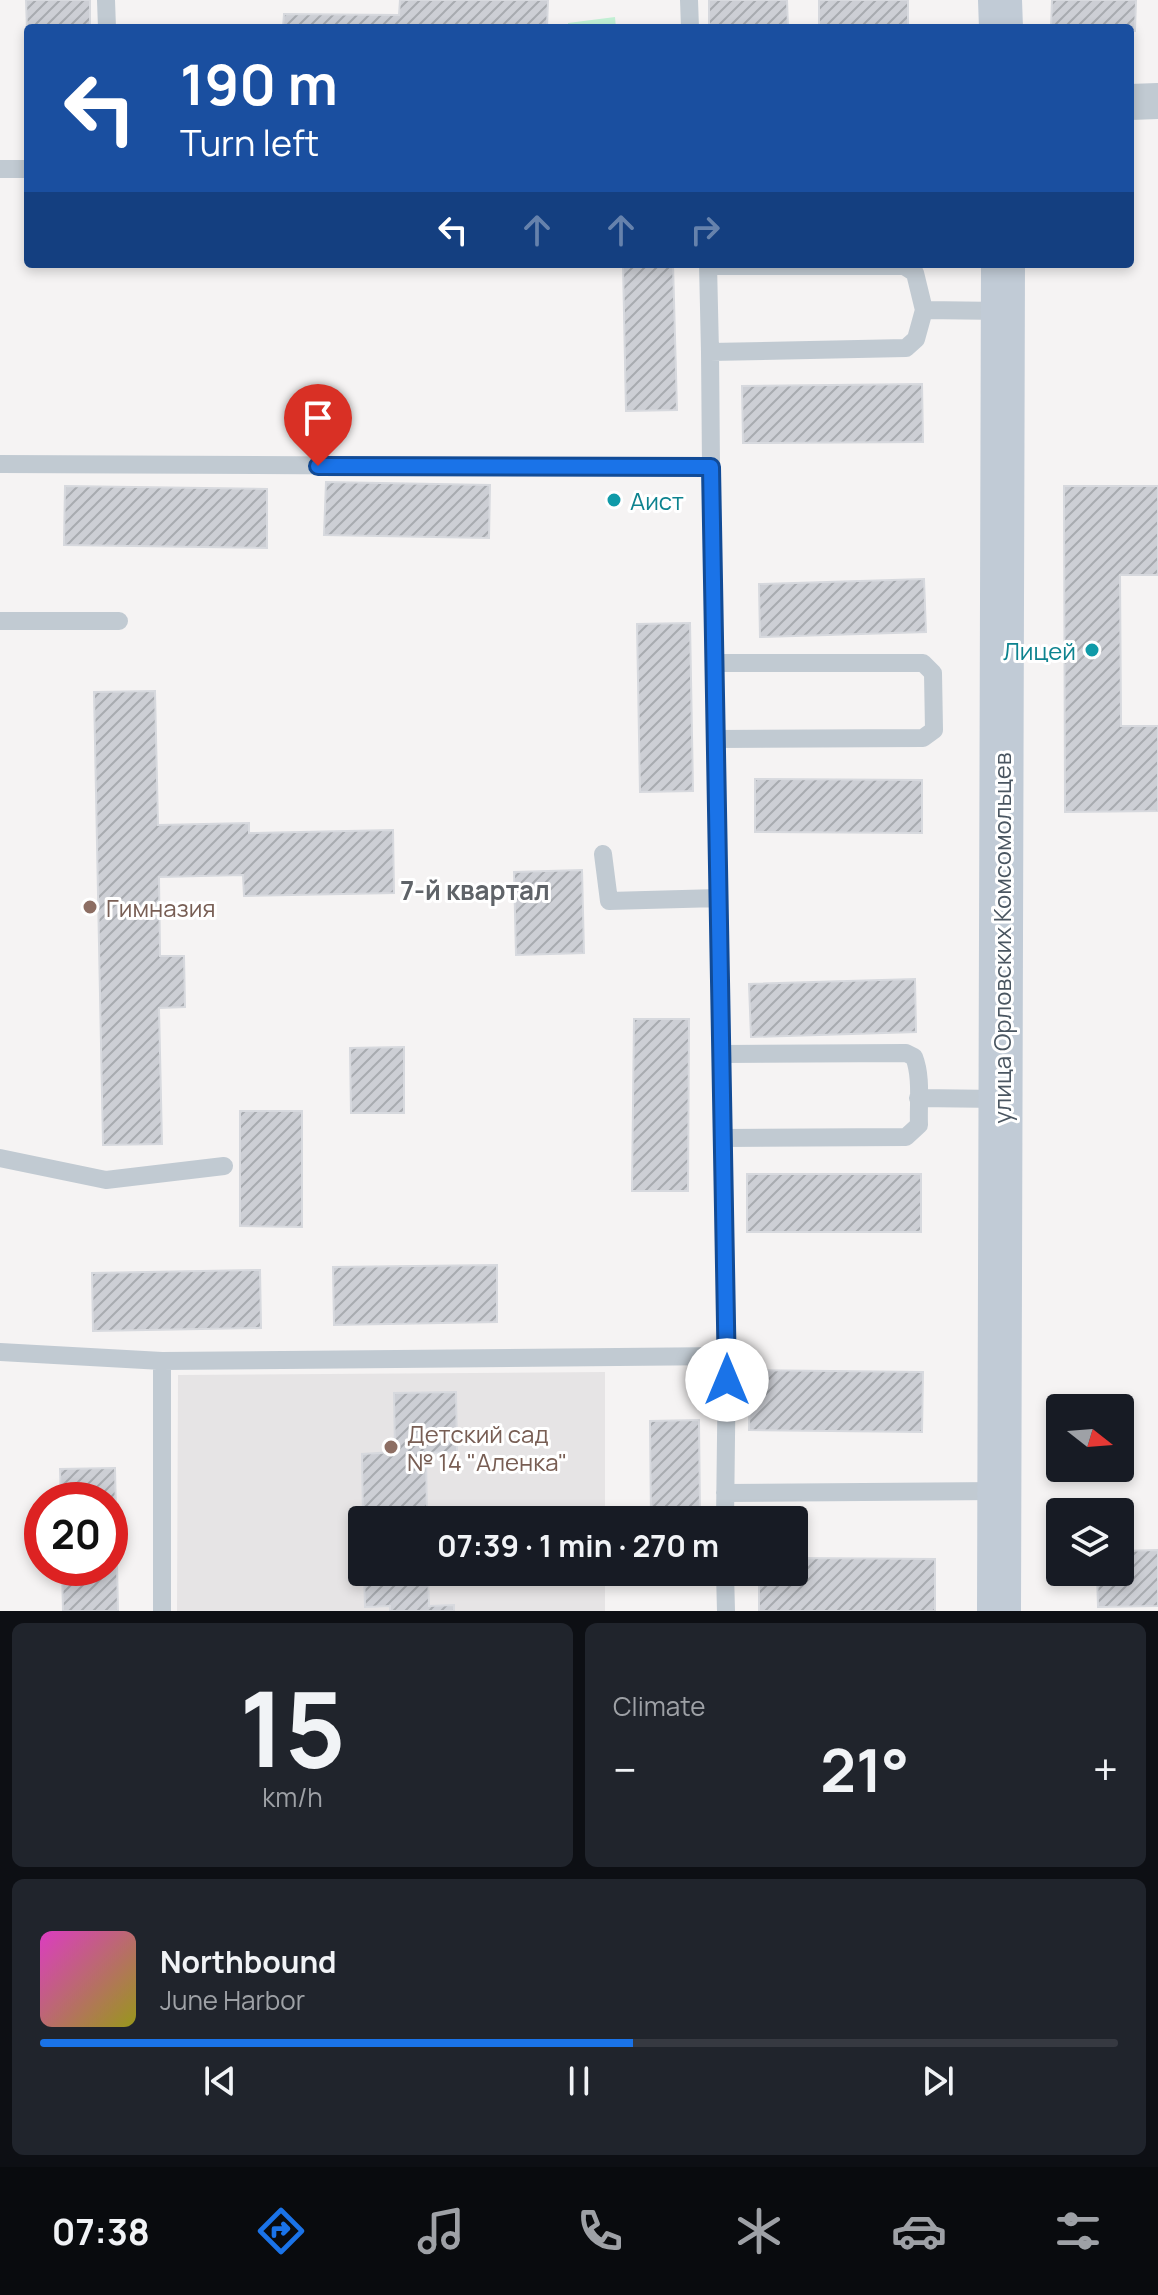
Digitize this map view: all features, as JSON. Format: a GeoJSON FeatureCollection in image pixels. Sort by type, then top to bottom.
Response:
{"type":"FeatureCollection","features":[{"type":"Feature","properties":{"kind":"street"},"geometry":{"type":"LineString","coordinates":[[1000,0],[1001,24]]}},
{"type":"Feature","properties":{"kind":"street"},"geometry":{"type":"LineString","coordinates":[[1134,102],[1158,101]]}},
{"type":"Feature","properties":{"kind":"street","name":"улица Орловских Комсомольцев"},"geometry":{"type":"LineString","coordinates":[[999,1611],[1003,268]]}},
{"type":"Feature","properties":{"kind":"lane"},"geometry":{"type":"LineString","coordinates":[[106,0],[107,24]]}},
{"type":"Feature","properties":{"kind":"lane"},"geometry":{"type":"LineString","coordinates":[[689,0],[690,24]]}},
{"type":"Feature","properties":{"kind":"lane"},"geometry":{"type":"LineString","coordinates":[[0,169],[24,169]]}},
{"type":"Feature","properties":{"kind":"lane"},"geometry":{"type":"LineString","coordinates":[[708,268],[727,1356],[725,1506]]}},
{"type":"Feature","properties":{"kind":"lane"},"geometry":{"type":"LineString","coordinates":[[710,352],[906,348],[916,339],[924,310],[915,273],[907,268]]}},
{"type":"Feature","properties":{"kind":"lane"},"geometry":{"type":"LineString","coordinates":[[924,310],[1003,311]]}},
{"type":"Feature","properties":{"kind":"lane"},"geometry":{"type":"LineString","coordinates":[[0,464],[711,467]]}},
{"type":"Feature","properties":{"kind":"lane"},"geometry":{"type":"LineString","coordinates":[[0,621],[119,621]]}},
{"type":"Feature","properties":{"kind":"lane"},"geometry":{"type":"LineString","coordinates":[[714,663],[923,663],[933,673],[934,730],[923,738],[716,739]]}},
{"type":"Feature","properties":{"kind":"lane"},"geometry":{"type":"LineString","coordinates":[[603,854],[609,901],[719,898]]}},
{"type":"Feature","properties":{"kind":"lane"},"geometry":{"type":"LineString","coordinates":[[722,1054],[906,1053],[914,1057],[918,1066],[919,1125],[906,1137],[723,1138]]}},
{"type":"Feature","properties":{"kind":"lane"},"geometry":{"type":"LineString","coordinates":[[918,1098],[1000,1099]]}},
{"type":"Feature","properties":{"kind":"lane"},"geometry":{"type":"LineString","coordinates":[[0,1158],[106,1180],[224,1166]]}},
{"type":"Feature","properties":{"kind":"lane"},"geometry":{"type":"LineString","coordinates":[[0,1352],[162,1361],[727,1356]]}},
{"type":"Feature","properties":{"kind":"lane"},"geometry":{"type":"LineString","coordinates":[[162,1361],[162,1611]]}},
{"type":"Feature","properties":{"kind":"lane"},"geometry":{"type":"LineString","coordinates":[[725,1493],[999,1491]]}},
{"type":"Feature","properties":{"kind":"lane"},"geometry":{"type":"LineString","coordinates":[[725,1586],[726,1611]]}},
{"type":"Feature","properties":{"kind":"shaded area","name":"Детский сад № 14 \"Аленка\""},"geometry":{"type":"Polygon","coordinates":[[[605,1372],[605,1506],[348,1506],[348,1586],[605,1586],[605,1611],[177,1611],[178,1375],[605,1372]]]}},
{"type":"Feature","properties":{"kind":"green space"},"geometry":{"type":"Polygon","coordinates":[[[615,17],[616,24],[568,24],[615,17]]]}},
{"type":"Feature","properties":{"kind":"building"},"geometry":{"type":"Polygon","coordinates":[[[26,0],[90,0],[90,24],[27,24],[26,0]]]}},
{"type":"Feature","properties":{"kind":"building"},"geometry":{"type":"Polygon","coordinates":[[[400,0],[548,0],[547,24],[283,24],[284,14],[399,15],[400,0]]]}},
{"type":"Feature","properties":{"kind":"building"},"geometry":{"type":"Polygon","coordinates":[[[709,0],[787,0],[788,24],[709,24],[709,0]]]}},
{"type":"Feature","properties":{"kind":"building"},"geometry":{"type":"Polygon","coordinates":[[[819,0],[908,0],[908,24],[819,24],[819,0]]]}},
{"type":"Feature","properties":{"kind":"building"},"geometry":{"type":"Polygon","coordinates":[[[1052,0],[1136,0],[1135,31],[1134,24],[1051,24],[1052,0]]]}},
{"type":"Feature","properties":{"kind":"building"},"geometry":{"type":"Polygon","coordinates":[[[623,268],[673,268],[677,410],[626,411],[623,268]]]}},
{"type":"Feature","properties":{"kind":"building"},"geometry":{"type":"Polygon","coordinates":[[[922,384],[923,442],[743,443],[742,386],[922,384]]]}},
{"type":"Feature","properties":{"kind":"building"},"geometry":{"type":"Polygon","coordinates":[[[326,482],[490,485],[489,538],[324,535],[326,482]]]}},
{"type":"Feature","properties":{"kind":"building"},"geometry":{"type":"Polygon","coordinates":[[[65,486],[267,489],[267,548],[64,545],[65,486]]]}},
{"type":"Feature","properties":{"kind":"building","name":"Лицей"},"geometry":{"type":"Polygon","coordinates":[[[1064,486],[1158,486],[1158,575],[1120,575],[1121,726],[1158,726],[1158,811],[1065,812],[1064,486]]]}},
{"type":"Feature","properties":{"kind":"building"},"geometry":{"type":"Polygon","coordinates":[[[924,579],[926,632],[760,637],[759,584],[924,579]]]}},
{"type":"Feature","properties":{"kind":"building"},"geometry":{"type":"Polygon","coordinates":[[[690,623],[693,791],[640,792],[637,624],[690,623]]]}},
{"type":"Feature","properties":{"kind":"building"},"geometry":{"type":"Polygon","coordinates":[[[155,691],[158,825],[249,823],[249,833],[393,830],[394,893],[244,896],[243,875],[159,877],[160,956],[184,956],[185,1007],[159,1008],[162,1144],[103,1145],[94,692],[155,691]]]}},
{"type":"Feature","properties":{"kind":"building"},"geometry":{"type":"Polygon","coordinates":[[[755,779],[922,780],[922,833],[755,832],[755,779]]]}},
{"type":"Feature","properties":{"kind":"building"},"geometry":{"type":"Polygon","coordinates":[[[582,870],[584,953],[516,955],[514,872],[582,870]]]}},
{"type":"Feature","properties":{"kind":"building"},"geometry":{"type":"Polygon","coordinates":[[[915,979],[916,1032],[751,1037],[749,984],[915,979]]]}},
{"type":"Feature","properties":{"kind":"building"},"geometry":{"type":"Polygon","coordinates":[[[634,1019],[689,1019],[688,1191],[632,1191],[634,1019]]]}},
{"type":"Feature","properties":{"kind":"building"},"geometry":{"type":"Polygon","coordinates":[[[404,1047],[404,1113],[351,1113],[350,1048],[404,1047]]]}},
{"type":"Feature","properties":{"kind":"building"},"geometry":{"type":"Polygon","coordinates":[[[240,1111],[302,1111],[302,1227],[240,1226],[240,1111]]]}},
{"type":"Feature","properties":{"kind":"building"},"geometry":{"type":"Polygon","coordinates":[[[747,1174],[921,1174],[921,1232],[747,1232],[747,1174]]]}},
{"type":"Feature","properties":{"kind":"building"},"geometry":{"type":"Polygon","coordinates":[[[497,1265],[497,1322],[334,1325],[333,1267],[497,1265]]]}},
{"type":"Feature","properties":{"kind":"building"},"geometry":{"type":"Polygon","coordinates":[[[260,1270],[261,1328],[93,1331],[92,1273],[260,1270]]]}},
{"type":"Feature","properties":{"kind":"building"},"geometry":{"type":"Polygon","coordinates":[[[750,1370],[923,1372],[922,1432],[749,1430],[750,1370]]]}},
{"type":"Feature","properties":{"kind":"building"},"geometry":{"type":"Polygon","coordinates":[[[456,1392],[457,1452],[426,1453],[427,1506],[363,1506],[362,1454],[395,1452],[394,1393],[456,1392]]]}},
{"type":"Feature","properties":{"kind":"building"},"geometry":{"type":"Polygon","coordinates":[[[699,1420],[700,1506],[651,1506],[650,1421],[699,1420]]]}},
{"type":"Feature","properties":{"kind":"building"},"geometry":{"type":"Polygon","coordinates":[[[115,1468],[115,1482],[60,1482],[60,1469],[115,1468]]]}},
{"type":"Feature","properties":{"kind":"building"},"geometry":{"type":"Polygon","coordinates":[[[1158,1550],[1158,1606],[1098,1607],[1097,1586],[1134,1586],[1134,1551],[1158,1550]]]}},
{"type":"Feature","properties":{"kind":"building"},"geometry":{"type":"Polygon","coordinates":[[[808,1558],[935,1559],[935,1611],[759,1611],[759,1586],[808,1586],[808,1558]]]}},
{"type":"Feature","properties":{"kind":"building"},"geometry":{"type":"Polygon","coordinates":[[[62,1586],[117,1586],[118,1611],[63,1611],[62,1586]]]}},
{"type":"Feature","properties":{"kind":"building"},"geometry":{"type":"Polygon","coordinates":[[[364,1586],[428,1586],[429,1606],[454,1605],[454,1611],[390,1611],[390,1606],[365,1607],[364,1586]]]}},
{"type":"Feature","properties":{"kind":"place","name":"Аист"},"geometry":{"type":"Point","coordinates":[614,500]}},
{"type":"Feature","properties":{"kind":"place","name":"Лицей"},"geometry":{"type":"Point","coordinates":[1092,650]}},
{"type":"Feature","properties":{"kind":"place","name":"Гимназия"},"geometry":{"type":"Point","coordinates":[90,907]}},
{"type":"Feature","properties":{"kind":"place","name":"Детский сад № 14 \"Аленка\""},"geometry":{"type":"Point","coordinates":[391,1447]}},
{"type":"Feature","properties":{"kind":"district","name":"7-й квартал"},"geometry":{"type":"Point","coordinates":[475,890]}},
{"type":"Feature","properties":{"kind":"route"},"geometry":{"type":"LineString","coordinates":[[318,466],[711,467],[727,1380]]}}]}
